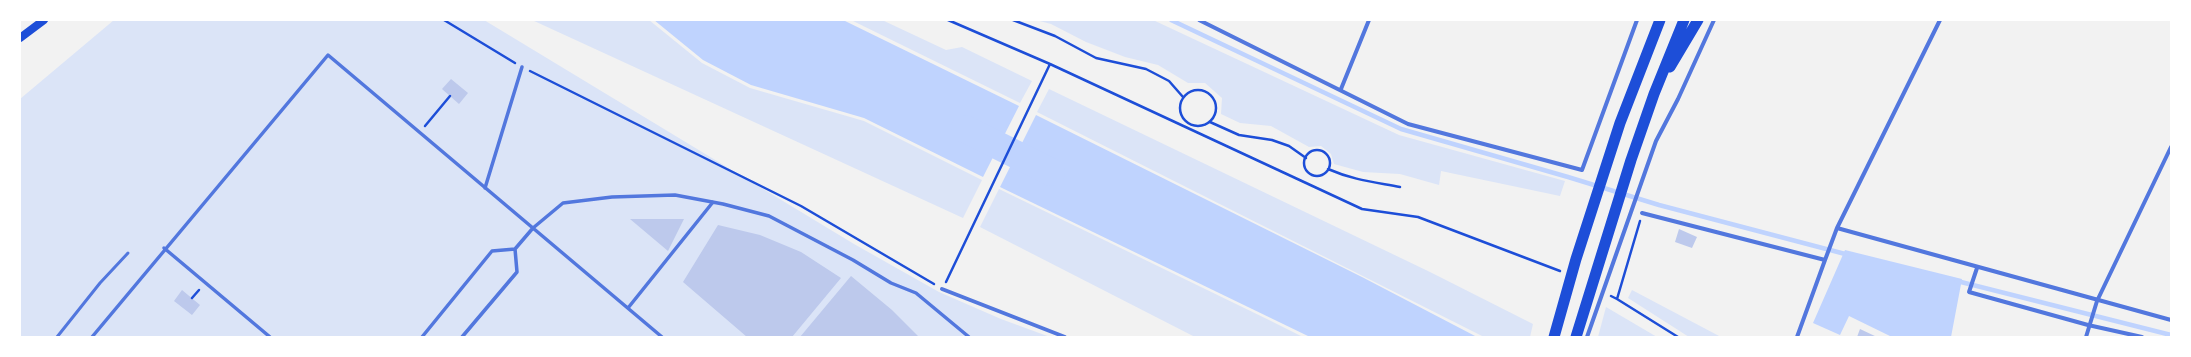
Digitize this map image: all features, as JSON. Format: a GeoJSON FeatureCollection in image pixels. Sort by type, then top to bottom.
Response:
{"type":"FeatureCollection","features":[{"type":"Feature","properties":{"kind":"highway"},"geometry":{"type":"LineString","coordinates":[[1554,337],[1576,259],[1620,123],[1660,20]]}},
{"type":"Feature","properties":{"kind":"highway"},"geometry":{"type":"LineString","coordinates":[[1576,337],[1588,294],[1654,94],[1684,20]]}},
{"type":"Feature","properties":{"kind":"highway"},"geometry":{"type":"LineString","coordinates":[[1654,94],[1698,20]]}},
{"type":"Feature","properties":{"kind":"main road"},"geometry":{"type":"LineString","coordinates":[[20,38],[44,20]]}},
{"type":"Feature","properties":{"kind":"street"},"geometry":{"type":"LineString","coordinates":[[1199,20],[1341,89],[1408,124],[1582,170],[1636,20]]}},
{"type":"Feature","properties":{"kind":"street"},"geometry":{"type":"LineString","coordinates":[[1341,89],[1369,20]]}},
{"type":"Feature","properties":{"kind":"street"},"geometry":{"type":"LineString","coordinates":[[1586,337],[1656,142],[1678,99],[1714,20]]}},
{"type":"Feature","properties":{"kind":"street"},"geometry":{"type":"LineString","coordinates":[[1797,337],[1837,228],[1940,20]]}},
{"type":"Feature","properties":{"kind":"street"},"geometry":{"type":"LineString","coordinates":[[92,337],[164,248],[328,55],[662,337]]}},
{"type":"Feature","properties":{"kind":"street"},"geometry":{"type":"LineString","coordinates":[[485,188],[522,67]]}},
{"type":"Feature","properties":{"kind":"street"},"geometry":{"type":"LineString","coordinates":[[2086,337],[2088,325],[2097,300],[2171,147]]}},
{"type":"Feature","properties":{"kind":"street"},"geometry":{"type":"LineString","coordinates":[[422,337],[492,251],[515,249],[533,228],[563,203],[612,196],[675,195],[713,202],[769,216],[853,260],[891,283],[916,293],[969,337]]}},
{"type":"Feature","properties":{"kind":"street"},"geometry":{"type":"LineString","coordinates":[[628,308],[713,202]]}},
{"type":"Feature","properties":{"kind":"street"},"geometry":{"type":"LineString","coordinates":[[1642,213],[1825,260]]}},
{"type":"Feature","properties":{"kind":"street"},"geometry":{"type":"LineString","coordinates":[[1837,228],[1977,268],[2171,320]]}},
{"type":"Feature","properties":{"kind":"street"},"geometry":{"type":"LineString","coordinates":[[164,248],[270,337]]}},
{"type":"Feature","properties":{"kind":"street"},"geometry":{"type":"LineString","coordinates":[[462,337],[517,272],[515,249]]}},
{"type":"Feature","properties":{"kind":"street"},"geometry":{"type":"LineString","coordinates":[[1977,268],[1969,292],[2088,325],[2142,337]]}},
{"type":"Feature","properties":{"kind":"street"},"geometry":{"type":"LineString","coordinates":[[942,289],[1065,337]]}},
{"type":"Feature","properties":{"kind":"lane"},"geometry":{"type":"LineString","coordinates":[[57,337],[100,283],[128,253]]}},
{"type":"Feature","properties":{"kind":"path"},"geometry":{"type":"LineString","coordinates":[[444,20],[522,67],[801,206],[942,289],[1050,64]]}},
{"type":"Feature","properties":{"kind":"path"},"geometry":{"type":"LineString","coordinates":[[948,20],[1050,64],[1362,209],[1418,217],[1545,264],[1564,274]]}},
{"type":"Feature","properties":{"kind":"path"},"geometry":{"type":"LineString","coordinates":[[1013,20],[1055,36],[1096,58],[1146,70],[1169,81],[1184,97]]}},
{"type":"Feature","properties":{"kind":"path"},"geometry":{"type":"LineString","coordinates":[[1199,90],[1210,95],[1216,105],[1214,117],[1210,122],[1199,126],[1188,124],[1180,114],[1180,102],[1184,97],[1188,93],[1199,90]]}},
{"type":"Feature","properties":{"kind":"path"},"geometry":{"type":"LineString","coordinates":[[420,132],[450,96]]}},
{"type":"Feature","properties":{"kind":"path"},"geometry":{"type":"LineString","coordinates":[[1210,122],[1239,135],[1272,140],[1289,146],[1306,158]]}},
{"type":"Feature","properties":{"kind":"path"},"geometry":{"type":"LineString","coordinates":[[1311,152],[1323,152],[1330,161],[1328,169],[1322,175],[1313,175],[1307,170],[1306,158],[1311,152]]}},
{"type":"Feature","properties":{"kind":"path"},"geometry":{"type":"LineString","coordinates":[[1328,169],[1347,177],[1370,183],[1400,187]]}},
{"type":"Feature","properties":{"kind":"path"},"geometry":{"type":"LineString","coordinates":[[1617,299],[1642,213]]}},
{"type":"Feature","properties":{"kind":"path"},"geometry":{"type":"LineString","coordinates":[[1604,293],[1617,299],[1678,337]]}},
{"type":"Feature","properties":{"kind":"shaded area"},"geometry":{"type":"Polygon","coordinates":[[[114,20],[484,20],[854,244],[939,292],[1001,319],[1050,337],[20,337],[20,99],[114,20]]]}},
{"type":"Feature","properties":{"kind":"shaded area"},"geometry":{"type":"Polygon","coordinates":[[[532,20],[649,20],[702,63],[750,88],[864,121],[982,180],[963,218],[532,20]]]}},
{"type":"Feature","properties":{"kind":"shaded area"},"geometry":{"type":"Polygon","coordinates":[[[851,20],[882,20],[946,50],[962,47],[1032,81],[1020,103],[851,20]]]}},
{"type":"Feature","properties":{"kind":"shaded area"},"geometry":{"type":"Polygon","coordinates":[[[1036,20],[1153,20],[1399,135],[1565,181],[1560,196],[1441,171],[1439,185],[1400,174],[1363,172],[1334,164],[1331,154],[1321,146],[1309,147],[1271,126],[1240,123],[1221,114],[1222,98],[1205,83],[1188,83],[1158,65],[1125,57],[1086,42],[1051,24],[1036,20]]]}},
{"type":"Feature","properties":{"kind":"shaded area"},"geometry":{"type":"Polygon","coordinates":[[[1049,89],[1430,272],[1533,324],[1530,337],[1484,337],[1037,112],[1049,89]]]}},
{"type":"Feature","properties":{"kind":"shaded area"},"geometry":{"type":"Polygon","coordinates":[[[999,189],[1303,337],[1195,337],[980,227],[999,189]]]}},
{"type":"Feature","properties":{"kind":"shaded area"},"geometry":{"type":"Polygon","coordinates":[[[1632,290],[1721,337],[1689,337],[1628,298],[1632,290]]]}},
{"type":"Feature","properties":{"kind":"shaded area"},"geometry":{"type":"Polygon","coordinates":[[[1606,307],[1657,337],[1598,337],[1606,307]]]}},
{"type":"Feature","properties":{"kind":"water"},"geometry":{"type":"Polygon","coordinates":[[[654,20],[843,20],[1019,106],[983,177],[864,118],[751,85],[703,60],[654,20]]]}},
{"type":"Feature","properties":{"kind":"water"},"geometry":{"type":"Polygon","coordinates":[[[1036,115],[1362,277],[1477,337],[1310,337],[1000,187],[1036,115]]]}},
{"type":"Feature","properties":{"kind":"water"},"geometry":{"type":"Polygon","coordinates":[[[1845,250],[1962,279],[1951,337],[1892,337],[1849,316],[1840,335],[1813,323],[1845,250]]]}},
{"type":"Feature","properties":{"kind":"building"},"geometry":{"type":"Polygon","coordinates":[[[451,79],[468,93],[459,104],[442,89],[451,79]]]}},
{"type":"Feature","properties":{"kind":"building"},"geometry":{"type":"Polygon","coordinates":[[[630,219],[684,219],[668,251],[630,219]]]}},
{"type":"Feature","properties":{"kind":"building"},"geometry":{"type":"Polygon","coordinates":[[[718,225],[760,235],[801,252],[841,278],[792,337],[747,337],[683,282],[718,225]]]}},
{"type":"Feature","properties":{"kind":"building"},"geometry":{"type":"Polygon","coordinates":[[[1679,229],[1697,237],[1692,248],[1675,242],[1679,229]]]}},
{"type":"Feature","properties":{"kind":"building"},"geometry":{"type":"Polygon","coordinates":[[[851,276],[892,310],[919,337],[800,337],[851,276]]]}},
{"type":"Feature","properties":{"kind":"building"},"geometry":{"type":"Polygon","coordinates":[[[182,290],[200,305],[192,315],[174,301],[182,290]]]}},
{"type":"Feature","properties":{"kind":"building"},"geometry":{"type":"Polygon","coordinates":[[[1860,329],[1877,337],[1857,337],[1860,329]]]}},
{"type":"Feature","properties":{"kind":"waterway"},"geometry":{"type":"LineString","coordinates":[[1171,20],[1401,129],[1659,205],[1849,255]]}},
{"type":"Feature","properties":{"kind":"waterway"},"geometry":{"type":"LineString","coordinates":[[965,129],[1051,172]]}},
{"type":"Feature","properties":{"kind":"waterway"},"geometry":{"type":"LineString","coordinates":[[1957,281],[2171,335]]}}]}
